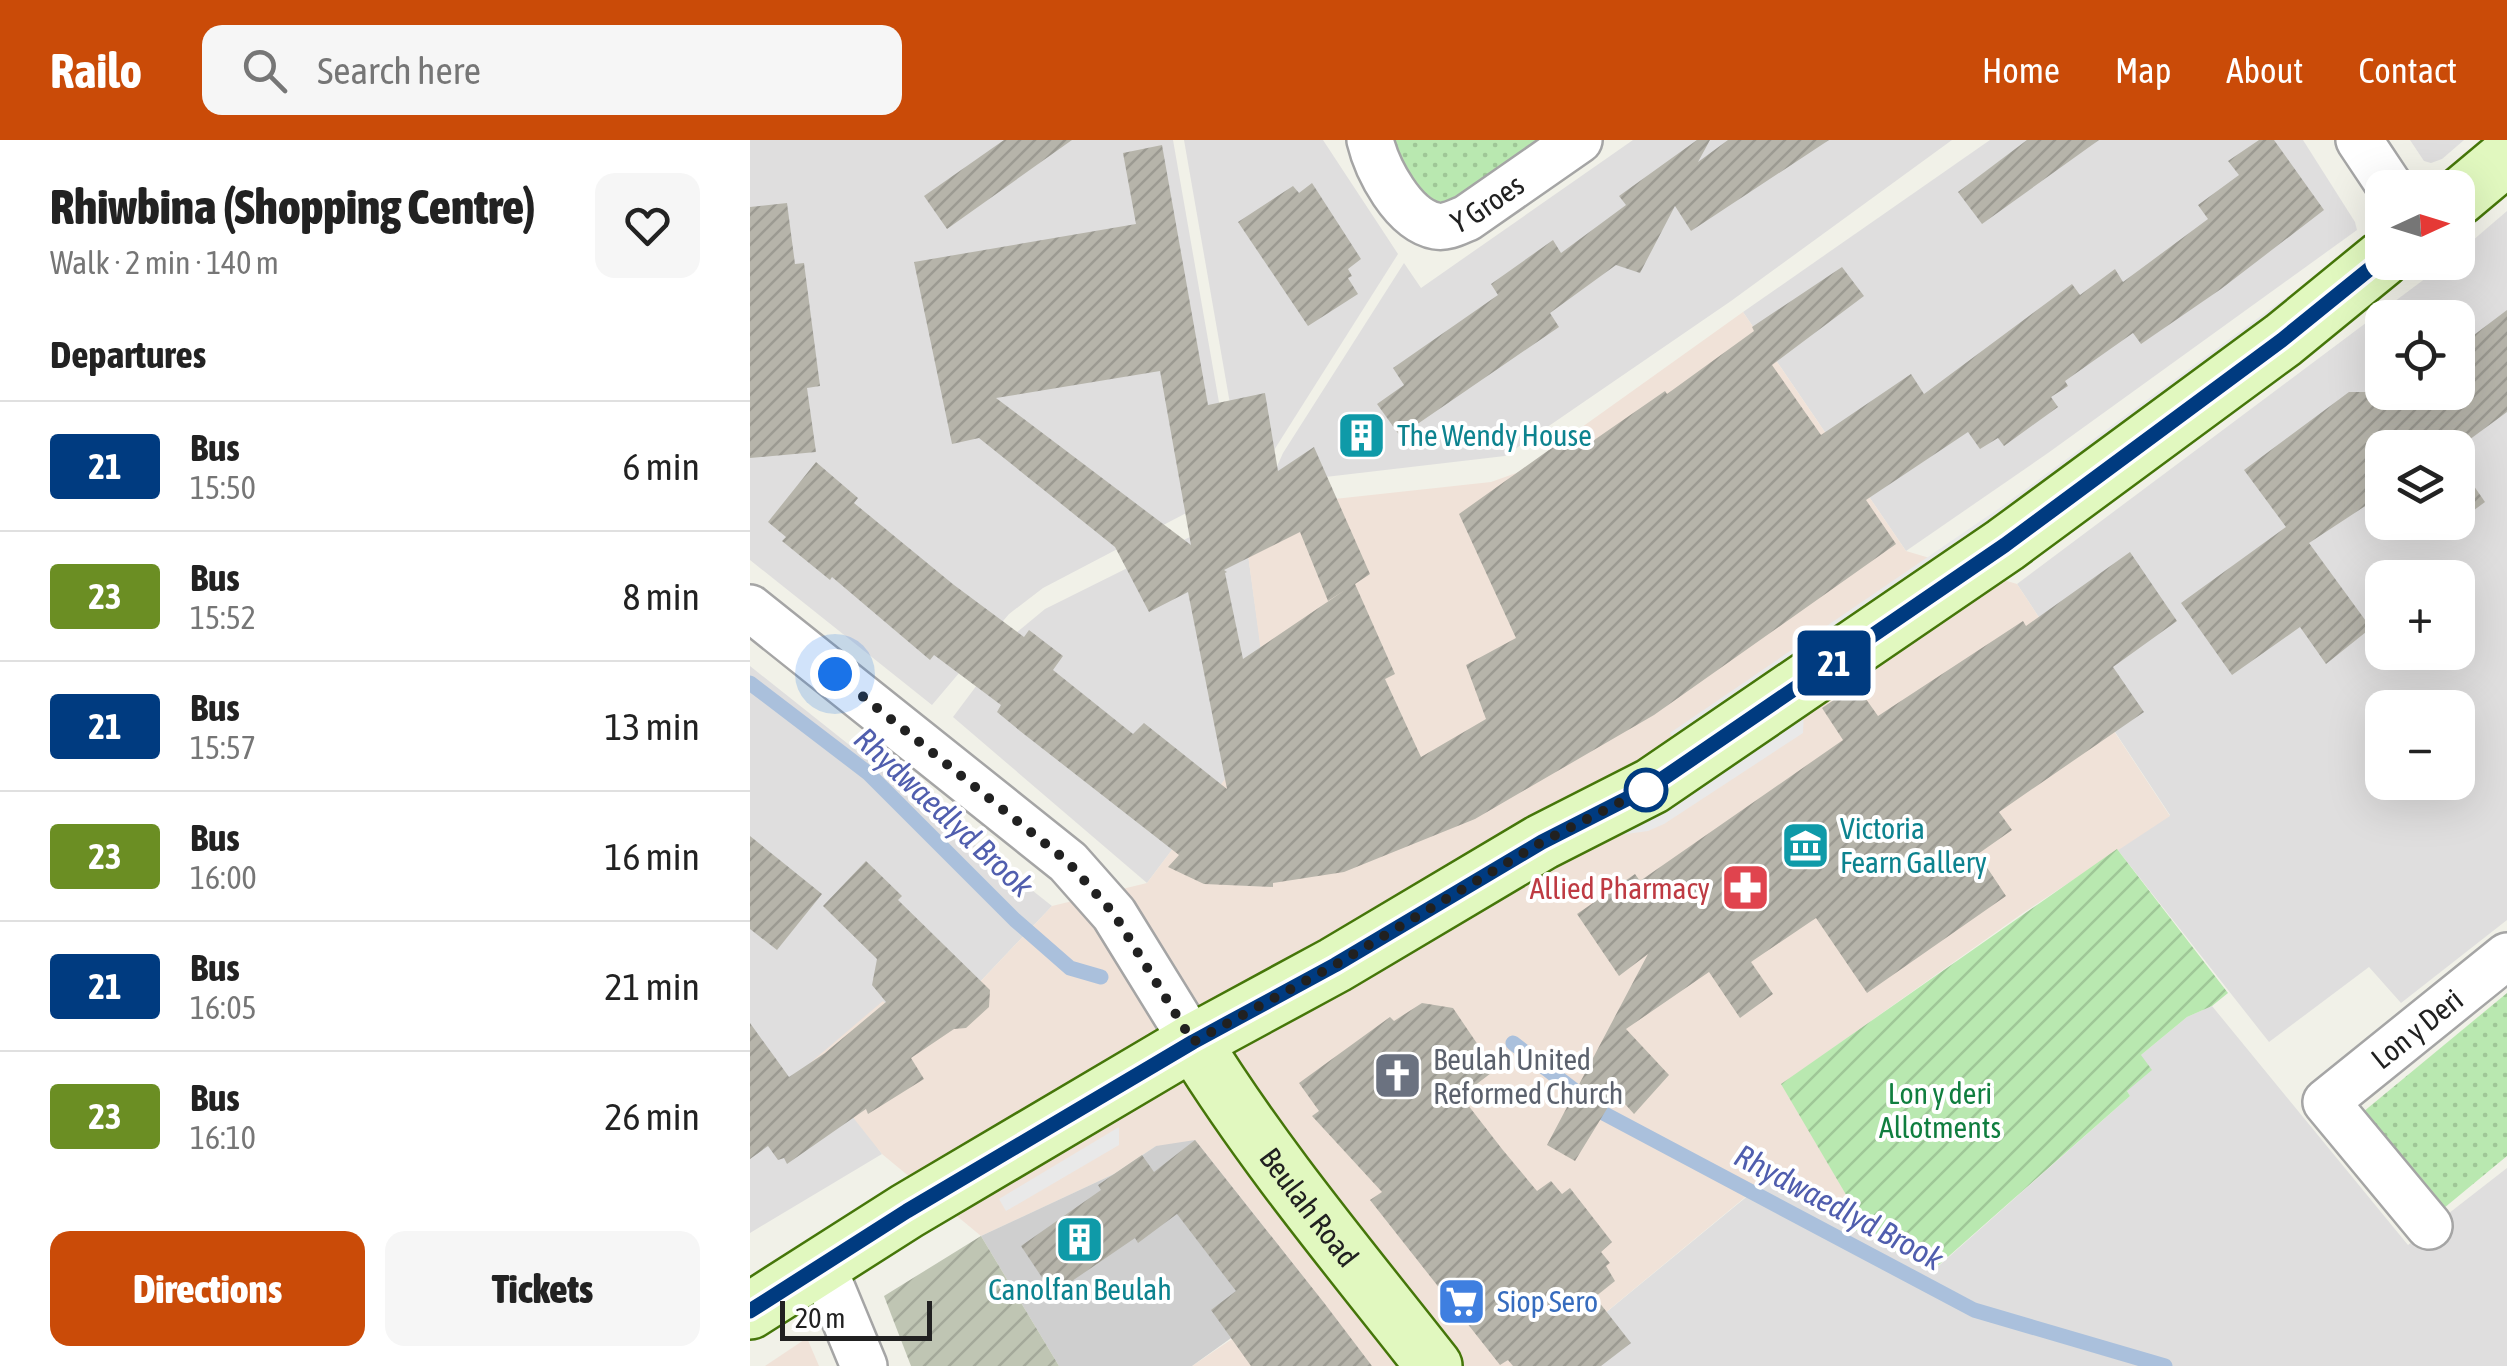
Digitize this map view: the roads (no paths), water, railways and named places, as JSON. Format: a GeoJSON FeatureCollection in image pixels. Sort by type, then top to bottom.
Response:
{"type":"FeatureCollection","features":[{"type":"Feature","properties":{"kind":"street","name":"Y Groes"},"geometry":{"type":"LineString","coordinates":[[1370,140],[1388,186],[1422,220],[1450,226],[1579,140]]}},
{"type":"Feature","properties":{"kind":"street"},"geometry":{"type":"LineString","coordinates":[[2359,140],[2378,170]]}},
{"type":"Feature","properties":{"kind":"street"},"geometry":{"type":"LineString","coordinates":[[2475,184],[2507,157]]}},
{"type":"Feature","properties":{"kind":"street"},"geometry":{"type":"LineString","coordinates":[[750,1311],[907,1211],[1193,1042],[1335,965],[1542,842],[1652,786],[2054,510],[2365,274]]}},
{"type":"Feature","properties":{"kind":"street"},"geometry":{"type":"LineString","coordinates":[[750,608],[1068,862],[1114,914],[1193,1042]]}},
{"type":"Feature","properties":{"kind":"street","name":"Lon y Deri"},"geometry":{"type":"LineString","coordinates":[[2429,1226],[2326,1102],[2507,956]]}},
{"type":"Feature","properties":{"kind":"street","name":"Beulah Road"},"geometry":{"type":"LineString","coordinates":[[1193,1042],[1269,1158],[1434,1366]]}},
{"type":"Feature","properties":{"kind":"street"},"geometry":{"type":"LineString","coordinates":[[823,1267],[864,1366]]}},
{"type":"Feature","properties":{"kind":"waterway","name":"Rhydwaedlyd Brook"},"geometry":{"type":"LineString","coordinates":[[750,683],[868,773],[1015,920],[1070,968],[1101,977]]}},
{"type":"Feature","properties":{"kind":"waterway","name":"Rhydwaedlyd Brook"},"geometry":{"type":"LineString","coordinates":[[1513,1043],[1605,1114],[1974,1310],[2165,1366]]}},
{"type":"Feature","properties":{"kind":"place","name":"The Wendy House"},"geometry":{"type":"Point","coordinates":[1362,435]}},
{"type":"Feature","properties":{"kind":"place","name":"Victoria Fearn Gallery"},"geometry":{"type":"Point","coordinates":[1805,845]}},
{"type":"Feature","properties":{"kind":"place","name":"Allied Pharmacy"},"geometry":{"type":"Point","coordinates":[1745,888]}},
{"type":"Feature","properties":{"kind":"place","name":"Beulah United Reformed Church"},"geometry":{"type":"Point","coordinates":[1398,1076]}},
{"type":"Feature","properties":{"kind":"place","name":"Canolfan Beulah"},"geometry":{"type":"Point","coordinates":[1080,1240]}},
{"type":"Feature","properties":{"kind":"place","name":"Siop Sero"},"geometry":{"type":"Point","coordinates":[1462,1301]}},
{"type":"Feature","properties":{"kind":"park label","name":"Lon y deri Allotments"},"geometry":{"type":"Point","coordinates":[1940,1110]}}]}
